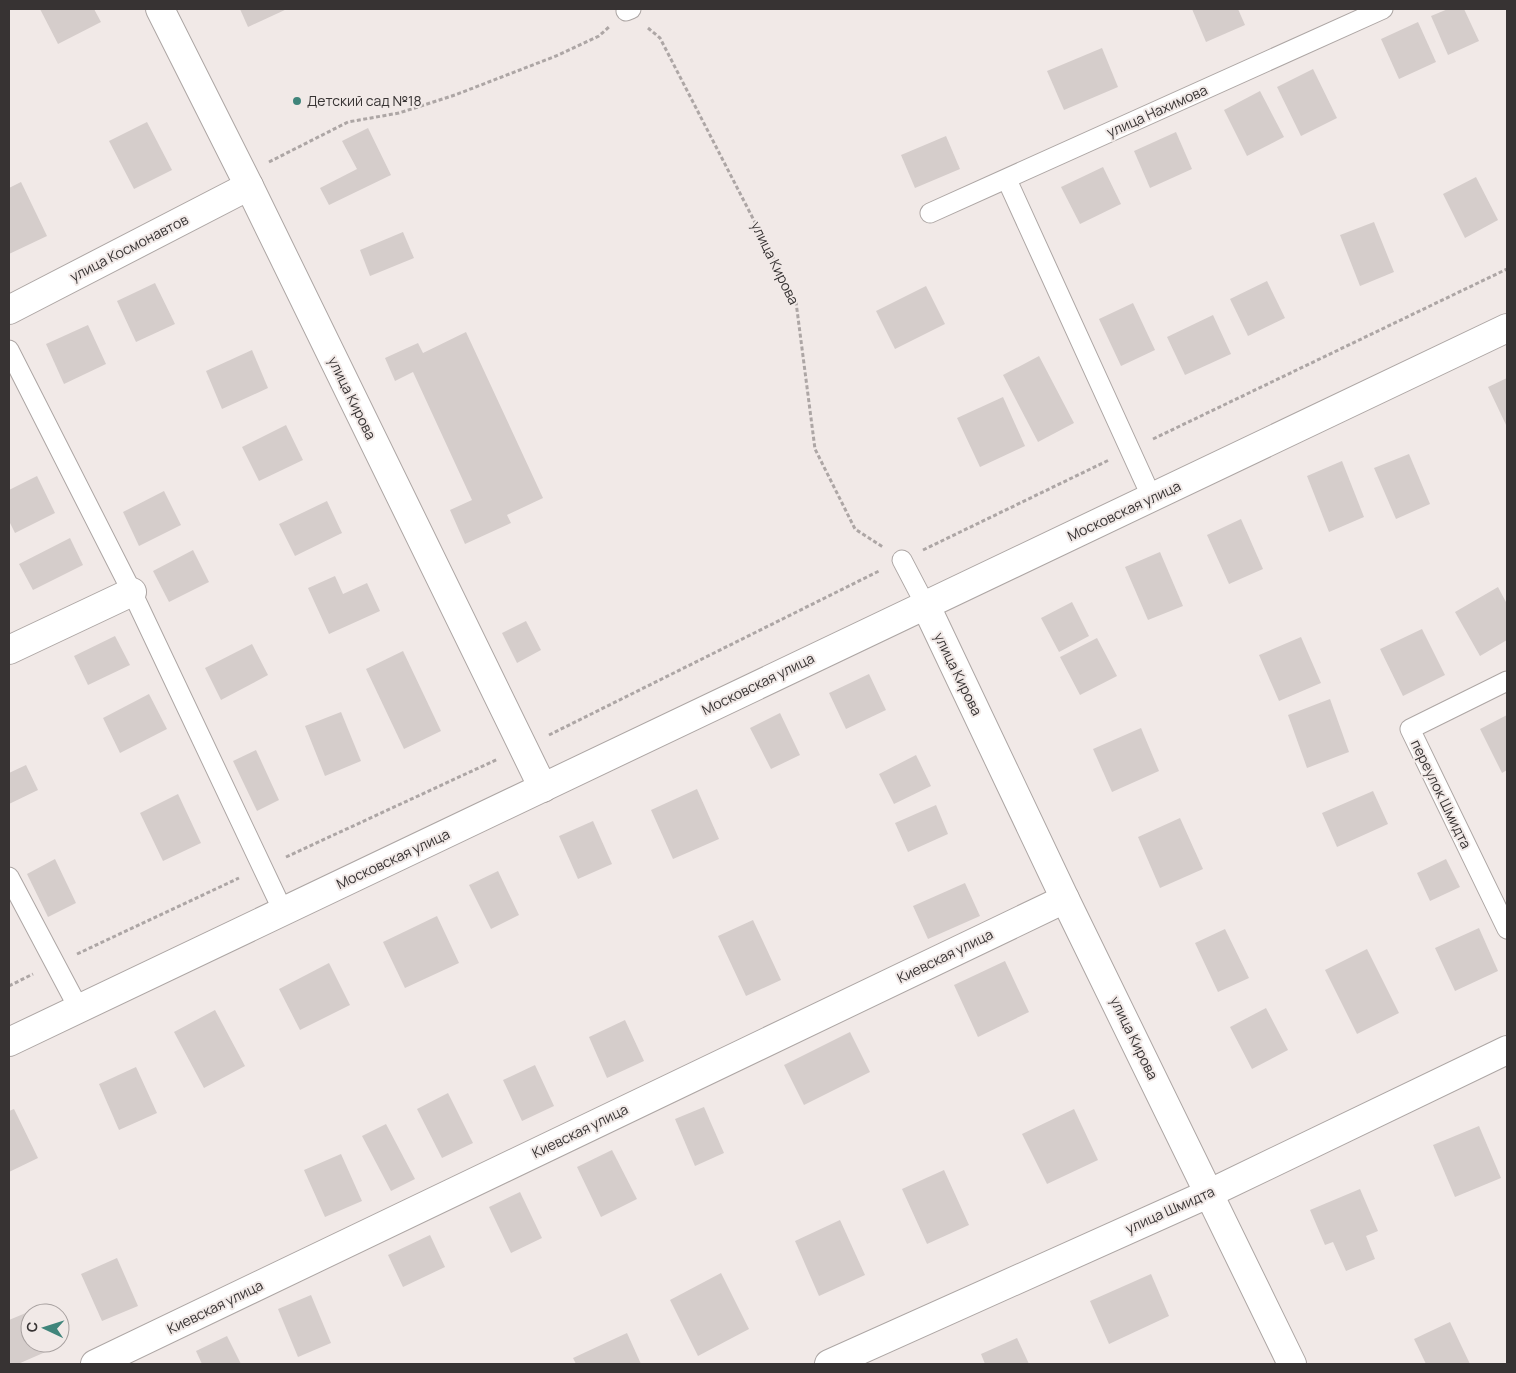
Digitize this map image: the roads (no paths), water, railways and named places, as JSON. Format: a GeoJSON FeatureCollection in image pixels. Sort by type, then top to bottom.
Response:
{"type":"FeatureCollection","features":[{"type":"Feature","properties":{"kind":"street","name":"улица Кирова"},"geometry":{"type":"LineString","coordinates":[[160,9],[255,176],[543,788]]}},
{"type":"Feature","properties":{"kind":"street","name":"улица Космонавтов"},"geometry":{"type":"LineString","coordinates":[[9,310],[255,176]]}},
{"type":"Feature","properties":{"kind":"street","name":"Московская улица"},"geometry":{"type":"LineString","coordinates":[[9,1042],[1507,328]]}},
{"type":"Feature","properties":{"kind":"street"},"geometry":{"type":"LineString","coordinates":[[9,650],[132,592]]}},
{"type":"Feature","properties":{"kind":"street","name":"улица Кирова"},"geometry":{"type":"LineString","coordinates":[[925,604],[1065,899],[1292,1364]]}},
{"type":"Feature","properties":{"kind":"street","name":"Киевская улица"},"geometry":{"type":"LineString","coordinates":[[95,1364],[1065,899]]}},
{"type":"Feature","properties":{"kind":"street","name":"улица Шмидта"},"geometry":{"type":"LineString","coordinates":[[829,1364],[1210,1193],[1507,1050]]}},
{"type":"Feature","properties":{"kind":"lane","name":"улица Нахимова"},"geometry":{"type":"LineString","coordinates":[[930,213],[1007,180],[1383,9]]}},
{"type":"Feature","properties":{"kind":"lane"},"geometry":{"type":"LineString","coordinates":[[1007,180],[1152,498]]}},
{"type":"Feature","properties":{"kind":"lane"},"geometry":{"type":"LineString","coordinates":[[9,350],[132,592],[283,911]]}},
{"type":"Feature","properties":{"kind":"lane","name":"улица Кирова"},"geometry":{"type":"LineString","coordinates":[[902,560],[925,604]]}},
{"type":"Feature","properties":{"kind":"lane","name":"переулок Шмидта"},"geometry":{"type":"LineString","coordinates":[[1507,682],[1410,729],[1507,929]]}},
{"type":"Feature","properties":{"kind":"lane"},"geometry":{"type":"LineString","coordinates":[[9,877],[79,1009]]}},
{"type":"Feature","properties":{"kind":"place","name":"Детский сад №18"},"geometry":{"type":"Point","coordinates":[297,101]}}]}
